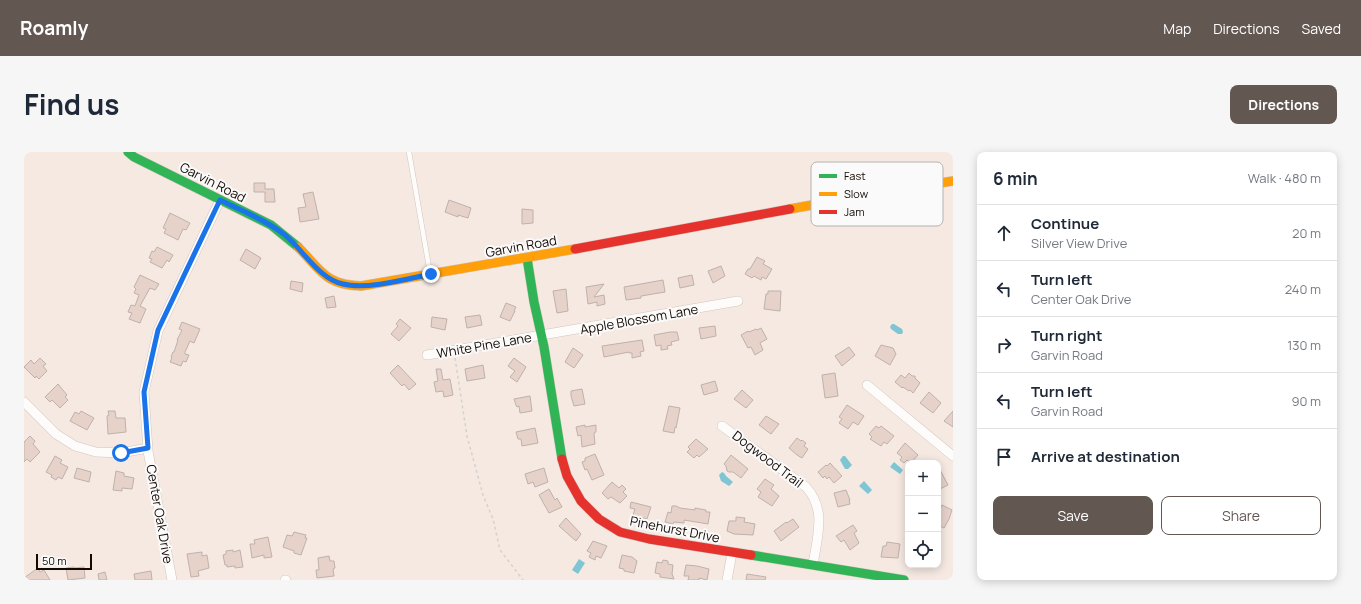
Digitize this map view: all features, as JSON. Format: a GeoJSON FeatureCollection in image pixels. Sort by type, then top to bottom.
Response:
{"type":"FeatureCollection","features":[{"type":"Feature","properties":{"kind":"street","name":"Garvin Road"},"geometry":{"type":"LineString","coordinates":[[128,152],[134,157],[271,225],[285,235],[324,275],[332,281],[342,284],[365,286],[811,206]]}},
{"type":"Feature","properties":{"kind":"street","name":"Garvin Road"},"geometry":{"type":"LineString","coordinates":[[943,183],[953,181]]}},
{"type":"Feature","properties":{"kind":"street","name":"Center Oak Drive"},"geometry":{"type":"LineString","coordinates":[[172,580],[148,448],[144,392],[158,330],[220,200]]}},
{"type":"Feature","properties":{"kind":"street","name":"Pinehurst Drive"},"geometry":{"type":"LineString","coordinates":[[527,258],[560,450],[567,476],[581,501],[599,519],[620,532],[649,539],[904,580]]}},
{"type":"Feature","properties":{"kind":"street","name":"Apple Blossom Lane"},"geometry":{"type":"LineString","coordinates":[[541,335],[738,302]]}},
{"type":"Feature","properties":{"kind":"street","name":"White Pine Lane"},"geometry":{"type":"LineString","coordinates":[[427,355],[541,335]]}},
{"type":"Feature","properties":{"kind":"street"},"geometry":{"type":"LineString","coordinates":[[867,385],[953,456]]}},
{"type":"Feature","properties":{"kind":"street"},"geometry":{"type":"LineString","coordinates":[[24,402],[56,434],[75,446],[96,452],[121,453],[148,448]]}},
{"type":"Feature","properties":{"kind":"street","name":"Dogwood Trail"},"geometry":{"type":"LineString","coordinates":[[722,426],[806,487],[812,493],[819,513],[813,565]]}},
{"type":"Feature","properties":{"kind":"street"},"geometry":{"type":"LineString","coordinates":[[727,580],[732,553]]}},
{"type":"Feature","properties":{"kind":"lane"},"geometry":{"type":"LineString","coordinates":[[409,152],[431,274]]}},
{"type":"Feature","properties":{"kind":"path"},"geometry":{"type":"LineString","coordinates":[[454,351],[467,436],[483,495],[492,519],[500,550],[523,580]]}},
{"type":"Feature","properties":{"kind":"water"},"geometry":{"type":"Polygon","coordinates":[[[892,324],[902,329],[902,334],[898,334],[891,329],[890,327],[892,324]]]}},
{"type":"Feature","properties":{"kind":"water"},"geometry":{"type":"Polygon","coordinates":[[[843,456],[845,456],[852,465],[848,469],[845,469],[840,460],[843,456]]]}},
{"type":"Feature","properties":{"kind":"water"},"geometry":{"type":"Polygon","coordinates":[[[894,462],[903,470],[900,474],[890,467],[894,462]]]}},
{"type":"Feature","properties":{"kind":"water"},"geometry":{"type":"Polygon","coordinates":[[[722,472],[733,482],[729,486],[721,481],[719,475],[722,472]]]}},
{"type":"Feature","properties":{"kind":"water"},"geometry":{"type":"Polygon","coordinates":[[[864,481],[872,490],[868,494],[859,486],[864,481]]]}},
{"type":"Feature","properties":{"kind":"water"},"geometry":{"type":"Polygon","coordinates":[[[579,559],[585,563],[578,574],[572,570],[579,559]]]}},
{"type":"Feature","properties":{"kind":"building"},"geometry":{"type":"Polygon","coordinates":[[[254,183],[265,183],[265,189],[274,189],[275,202],[265,202],[265,192],[254,192],[254,183]]]}},
{"type":"Feature","properties":{"kind":"building"},"geometry":{"type":"Polygon","coordinates":[[[313,192],[319,219],[300,222],[298,208],[306,207],[303,194],[313,192]]]}},
{"type":"Feature","properties":{"kind":"building"},"geometry":{"type":"Polygon","coordinates":[[[449,200],[471,208],[468,218],[458,215],[458,217],[445,212],[449,200]]]}},
{"type":"Feature","properties":{"kind":"building"},"geometry":{"type":"Polygon","coordinates":[[[522,209],[533,210],[533,223],[522,224],[522,209]]]}},
{"type":"Feature","properties":{"kind":"building"},"geometry":{"type":"Polygon","coordinates":[[[170,213],[190,223],[186,230],[183,229],[178,240],[164,233],[166,229],[163,228],[170,213]]]}},
{"type":"Feature","properties":{"kind":"building"},"geometry":{"type":"Polygon","coordinates":[[[157,247],[173,255],[169,262],[167,260],[162,268],[150,262],[152,259],[149,258],[152,251],[154,252],[157,247]]]}},
{"type":"Feature","properties":{"kind":"building"},"geometry":{"type":"Polygon","coordinates":[[[246,249],[261,258],[255,269],[240,260],[246,249]]]}},
{"type":"Feature","properties":{"kind":"building"},"geometry":{"type":"Polygon","coordinates":[[[757,257],[765,261],[763,264],[772,269],[766,279],[762,277],[761,280],[754,276],[752,278],[745,274],[748,269],[750,269],[757,257]]]}},
{"type":"Feature","properties":{"kind":"building"},"geometry":{"type":"Polygon","coordinates":[[[721,266],[725,276],[713,283],[708,271],[721,266]]]}},
{"type":"Feature","properties":{"kind":"building"},"geometry":{"type":"Polygon","coordinates":[[[140,275],[159,284],[155,290],[150,288],[140,306],[146,309],[140,323],[129,319],[132,313],[128,312],[131,305],[135,306],[139,295],[134,293],[136,289],[134,287],[140,275]]]}},
{"type":"Feature","properties":{"kind":"building"},"geometry":{"type":"Polygon","coordinates":[[[692,275],[694,285],[680,288],[678,278],[692,275]]]}},
{"type":"Feature","properties":{"kind":"building"},"geometry":{"type":"Polygon","coordinates":[[[663,280],[665,292],[626,300],[624,287],[663,280]]]}},
{"type":"Feature","properties":{"kind":"building"},"geometry":{"type":"Polygon","coordinates":[[[291,281],[303,283],[302,292],[290,289],[291,281]]]}},
{"type":"Feature","properties":{"kind":"building"},"geometry":{"type":"Polygon","coordinates":[[[604,284],[594,297],[604,295],[605,304],[597,306],[597,302],[588,304],[586,287],[604,284]]]}},
{"type":"Feature","properties":{"kind":"building"},"geometry":{"type":"Polygon","coordinates":[[[566,289],[568,311],[557,313],[553,291],[566,289]]]}},
{"type":"Feature","properties":{"kind":"building"},"geometry":{"type":"Polygon","coordinates":[[[768,291],[781,291],[780,311],[764,309],[766,294],[768,294],[768,291]]]}},
{"type":"Feature","properties":{"kind":"building"},"geometry":{"type":"Polygon","coordinates":[[[334,296],[336,307],[327,308],[325,298],[334,296]]]}},
{"type":"Feature","properties":{"kind":"building"},"geometry":{"type":"Polygon","coordinates":[[[506,303],[516,307],[510,321],[500,317],[506,303]]]}},
{"type":"Feature","properties":{"kind":"building"},"geometry":{"type":"Polygon","coordinates":[[[480,315],[482,325],[467,328],[465,317],[480,315]]]}},
{"type":"Feature","properties":{"kind":"building"},"geometry":{"type":"Polygon","coordinates":[[[432,317],[447,319],[445,330],[431,327],[432,317]]]}},
{"type":"Feature","properties":{"kind":"building"},"geometry":{"type":"Polygon","coordinates":[[[400,319],[411,328],[399,341],[391,334],[398,326],[396,324],[400,319]]]}},
{"type":"Feature","properties":{"kind":"building"},"geometry":{"type":"Polygon","coordinates":[[[182,322],[200,329],[194,343],[190,341],[185,352],[185,354],[189,355],[186,362],[183,361],[181,366],[170,362],[182,330],[179,329],[182,322]]]}},
{"type":"Feature","properties":{"kind":"building"},"geometry":{"type":"Polygon","coordinates":[[[715,326],[716,336],[701,339],[699,328],[715,326]]]}},
{"type":"Feature","properties":{"kind":"building"},"geometry":{"type":"Polygon","coordinates":[[[761,328],[767,339],[760,343],[763,350],[755,355],[751,347],[748,348],[741,335],[748,331],[761,328]]]}},
{"type":"Feature","properties":{"kind":"building"},"geometry":{"type":"Polygon","coordinates":[[[677,332],[679,340],[671,342],[672,345],[667,346],[668,349],[661,350],[661,345],[656,346],[654,335],[677,332]]]}},
{"type":"Feature","properties":{"kind":"building"},"geometry":{"type":"Polygon","coordinates":[[[642,340],[644,351],[640,352],[641,356],[632,358],[632,353],[629,352],[604,357],[602,346],[642,340]]]}},
{"type":"Feature","properties":{"kind":"building"},"geometry":{"type":"Polygon","coordinates":[[[881,345],[893,348],[896,354],[890,365],[875,356],[881,345]]]}},
{"type":"Feature","properties":{"kind":"building"},"geometry":{"type":"Polygon","coordinates":[[[849,347],[855,355],[842,366],[835,356],[849,347]]]}},
{"type":"Feature","properties":{"kind":"building"},"geometry":{"type":"Polygon","coordinates":[[[573,348],[583,355],[574,368],[565,362],[573,348]]]}},
{"type":"Feature","properties":{"kind":"building"},"geometry":{"type":"Polygon","coordinates":[[[40,358],[46,364],[43,366],[47,371],[39,379],[36,376],[35,378],[24,367],[31,360],[34,364],[40,358]]]}},
{"type":"Feature","properties":{"kind":"building"},"geometry":{"type":"Polygon","coordinates":[[[514,358],[526,367],[517,382],[510,377],[515,371],[508,366],[514,358]]]}},
{"type":"Feature","properties":{"kind":"building"},"geometry":{"type":"Polygon","coordinates":[[[398,365],[416,384],[409,390],[404,384],[402,386],[390,373],[398,365]]]}},
{"type":"Feature","properties":{"kind":"building"},"geometry":{"type":"Polygon","coordinates":[[[483,365],[485,378],[467,381],[465,369],[483,365]]]}},
{"type":"Feature","properties":{"kind":"building"},"geometry":{"type":"Polygon","coordinates":[[[436,369],[441,369],[443,380],[450,379],[453,395],[444,397],[443,391],[436,392],[434,382],[438,381],[436,369]]]}},
{"type":"Feature","properties":{"kind":"building"},"geometry":{"type":"Polygon","coordinates":[[[835,373],[838,396],[825,398],[822,375],[835,373]]]}},
{"type":"Feature","properties":{"kind":"building"},"geometry":{"type":"Polygon","coordinates":[[[909,373],[912,376],[915,376],[920,383],[913,393],[910,390],[909,391],[903,387],[902,388],[895,382],[901,375],[905,378],[909,373]]]}},
{"type":"Feature","properties":{"kind":"building"},"geometry":{"type":"Polygon","coordinates":[[[715,381],[718,391],[704,395],[701,385],[715,381]]]}},
{"type":"Feature","properties":{"kind":"building"},"geometry":{"type":"Polygon","coordinates":[[[58,384],[67,395],[65,397],[68,400],[60,408],[52,400],[50,402],[45,397],[58,384]]]}},
{"type":"Feature","properties":{"kind":"building"},"geometry":{"type":"Polygon","coordinates":[[[582,389],[585,404],[574,406],[571,391],[582,389]]]}},
{"type":"Feature","properties":{"kind":"building"},"geometry":{"type":"Polygon","coordinates":[[[742,390],[753,400],[746,408],[734,399],[742,390]]]}},
{"type":"Feature","properties":{"kind":"building"},"geometry":{"type":"Polygon","coordinates":[[[929,392],[941,403],[933,413],[920,403],[929,392]]]}},
{"type":"Feature","properties":{"kind":"building"},"geometry":{"type":"Polygon","coordinates":[[[530,396],[532,411],[520,413],[519,406],[517,407],[514,399],[530,396]]]}},
{"type":"Feature","properties":{"kind":"building"},"geometry":{"type":"Polygon","coordinates":[[[847,405],[864,416],[858,425],[853,422],[848,429],[839,423],[842,419],[839,417],[847,405]]]}},
{"type":"Feature","properties":{"kind":"building"},"geometry":{"type":"Polygon","coordinates":[[[669,406],[680,408],[674,433],[663,431],[669,406]]]}},
{"type":"Feature","properties":{"kind":"building"},"geometry":{"type":"Polygon","coordinates":[[[81,411],[94,418],[87,430],[70,421],[75,412],[79,414],[81,411]]]}},
{"type":"Feature","properties":{"kind":"building"},"geometry":{"type":"Polygon","coordinates":[[[108,411],[115,411],[116,418],[125,418],[126,432],[108,434],[108,411]]]}},
{"type":"Feature","properties":{"kind":"building"},"geometry":{"type":"Polygon","coordinates":[[[953,411],[953,427],[944,421],[953,411]]]}},
{"type":"Feature","properties":{"kind":"building"},"geometry":{"type":"Polygon","coordinates":[[[766,416],[779,424],[771,434],[759,425],[766,416]]]}},
{"type":"Feature","properties":{"kind":"building"},"geometry":{"type":"Polygon","coordinates":[[[585,425],[585,427],[596,425],[596,432],[594,433],[595,444],[582,447],[581,435],[578,436],[576,427],[585,425]]]}},
{"type":"Feature","properties":{"kind":"building"},"geometry":{"type":"Polygon","coordinates":[[[876,426],[879,428],[881,426],[894,436],[887,444],[884,442],[881,446],[870,439],[872,437],[869,434],[876,426]]]}},
{"type":"Feature","properties":{"kind":"building"},"geometry":{"type":"Polygon","coordinates":[[[535,428],[538,443],[522,446],[521,439],[518,439],[516,432],[535,428]]]}},
{"type":"Feature","properties":{"kind":"building"},"geometry":{"type":"Polygon","coordinates":[[[30,436],[35,441],[33,444],[40,452],[30,462],[27,459],[24,462],[24,442],[30,436]]]}},
{"type":"Feature","properties":{"kind":"building"},"geometry":{"type":"Polygon","coordinates":[[[797,438],[806,443],[804,446],[808,449],[802,458],[789,448],[797,438]]]}},
{"type":"Feature","properties":{"kind":"building"},"geometry":{"type":"Polygon","coordinates":[[[696,439],[708,449],[699,457],[697,455],[694,458],[687,452],[690,449],[688,447],[696,439]]]}},
{"type":"Feature","properties":{"kind":"building"},"geometry":{"type":"Polygon","coordinates":[[[905,443],[918,455],[914,460],[905,460],[904,463],[900,460],[902,457],[897,453],[905,443]]]}},
{"type":"Feature","properties":{"kind":"building"},"geometry":{"type":"Polygon","coordinates":[[[595,454],[604,475],[592,480],[587,469],[585,470],[582,462],[585,461],[585,458],[595,454]]]}},
{"type":"Feature","properties":{"kind":"building"},"geometry":{"type":"Polygon","coordinates":[[[731,455],[748,469],[741,478],[733,472],[727,471],[724,464],[731,455]]]}},
{"type":"Feature","properties":{"kind":"building"},"geometry":{"type":"Polygon","coordinates":[[[55,456],[62,460],[60,463],[68,467],[62,479],[58,477],[56,480],[51,477],[52,475],[46,472],[55,456]]]}},
{"type":"Feature","properties":{"kind":"building"},"geometry":{"type":"Polygon","coordinates":[[[830,463],[842,476],[834,483],[829,477],[827,479],[825,476],[823,478],[818,472],[830,463]]]}},
{"type":"Feature","properties":{"kind":"building"},"geometry":{"type":"Polygon","coordinates":[[[77,468],[91,472],[89,482],[74,478],[77,468]]]}},
{"type":"Feature","properties":{"kind":"building"},"geometry":{"type":"Polygon","coordinates":[[[544,468],[548,482],[535,487],[533,482],[528,484],[525,474],[544,468]]]}},
{"type":"Feature","properties":{"kind":"building"},"geometry":{"type":"Polygon","coordinates":[[[116,471],[124,473],[124,476],[134,478],[132,489],[122,488],[122,491],[113,490],[116,471]]]}},
{"type":"Feature","properties":{"kind":"building"},"geometry":{"type":"Polygon","coordinates":[[[941,472],[948,485],[941,488],[941,472]]]}},
{"type":"Feature","properties":{"kind":"building"},"geometry":{"type":"Polygon","coordinates":[[[765,479],[774,485],[771,489],[779,496],[772,506],[758,497],[761,492],[757,489],[765,479]]]}},
{"type":"Feature","properties":{"kind":"building"},"geometry":{"type":"Polygon","coordinates":[[[612,482],[619,488],[622,485],[626,489],[623,492],[627,496],[620,503],[611,497],[608,499],[602,493],[612,482]]]}},
{"type":"Feature","properties":{"kind":"building"},"geometry":{"type":"Polygon","coordinates":[[[549,489],[555,500],[557,498],[562,507],[549,513],[539,495],[549,489]]]}},
{"type":"Feature","properties":{"kind":"building"},"geometry":{"type":"Polygon","coordinates":[[[846,490],[850,504],[838,507],[834,493],[846,490]]]}},
{"type":"Feature","properties":{"kind":"building"},"geometry":{"type":"Polygon","coordinates":[[[631,502],[651,507],[647,519],[633,515],[635,509],[630,508],[631,502]]]}},
{"type":"Feature","properties":{"kind":"building"},"geometry":{"type":"Polygon","coordinates":[[[942,505],[952,510],[944,528],[941,526],[942,505]]]}},
{"type":"Feature","properties":{"kind":"building"},"geometry":{"type":"Polygon","coordinates":[[[672,506],[695,510],[695,508],[710,512],[708,524],[684,520],[684,523],[674,522],[673,524],[665,522],[668,512],[671,513],[672,506]]]}},
{"type":"Feature","properties":{"kind":"building"},"geometry":{"type":"Polygon","coordinates":[[[736,517],[745,518],[744,522],[755,524],[753,535],[734,534],[727,531],[729,521],[736,521],[736,517]]]}},
{"type":"Feature","properties":{"kind":"building"},"geometry":{"type":"Polygon","coordinates":[[[566,518],[581,534],[576,541],[559,526],[566,518]]]}},
{"type":"Feature","properties":{"kind":"building"},"geometry":{"type":"Polygon","coordinates":[[[793,519],[799,527],[781,541],[774,531],[786,522],[787,523],[793,519]]]}},
{"type":"Feature","properties":{"kind":"building"},"geometry":{"type":"Polygon","coordinates":[[[853,525],[857,531],[854,533],[859,543],[850,550],[844,540],[841,542],[836,536],[853,525]]]}},
{"type":"Feature","properties":{"kind":"building"},"geometry":{"type":"Polygon","coordinates":[[[294,532],[306,535],[305,538],[307,538],[301,555],[283,547],[287,535],[292,536],[294,532]]]}},
{"type":"Feature","properties":{"kind":"building"},"geometry":{"type":"Polygon","coordinates":[[[268,537],[272,557],[264,558],[264,555],[252,558],[250,544],[255,544],[254,540],[268,537]]]}},
{"type":"Feature","properties":{"kind":"building"},"geometry":{"type":"Polygon","coordinates":[[[593,541],[607,546],[601,558],[596,556],[595,560],[589,557],[591,553],[587,551],[593,541]]]}},
{"type":"Feature","properties":{"kind":"building"},"geometry":{"type":"Polygon","coordinates":[[[887,542],[900,544],[898,558],[881,557],[883,546],[886,546],[887,542]]]}},
{"type":"Feature","properties":{"kind":"building"},"geometry":{"type":"Polygon","coordinates":[[[233,550],[233,552],[240,550],[243,567],[235,568],[235,566],[227,567],[227,565],[225,565],[223,555],[226,554],[226,551],[233,550]]]}},
{"type":"Feature","properties":{"kind":"building"},"geometry":{"type":"Polygon","coordinates":[[[202,552],[202,556],[207,555],[209,568],[198,571],[199,576],[191,577],[187,554],[202,552]]]}},
{"type":"Feature","properties":{"kind":"building"},"geometry":{"type":"Polygon","coordinates":[[[622,555],[632,557],[637,561],[634,573],[624,571],[624,569],[619,568],[622,555]]]}},
{"type":"Feature","properties":{"kind":"building"},"geometry":{"type":"Polygon","coordinates":[[[329,556],[330,561],[334,561],[334,576],[317,578],[316,570],[319,570],[318,558],[329,556]]]}},
{"type":"Feature","properties":{"kind":"building"},"geometry":{"type":"Polygon","coordinates":[[[663,560],[668,561],[668,564],[673,565],[672,574],[674,579],[660,577],[660,574],[655,573],[657,562],[662,563],[663,560]]]}},
{"type":"Feature","properties":{"kind":"building"},"geometry":{"type":"Polygon","coordinates":[[[686,565],[709,569],[707,580],[699,578],[699,580],[688,580],[689,576],[684,576],[686,565]]]}},
{"type":"Feature","properties":{"kind":"building"},"geometry":{"type":"Polygon","coordinates":[[[84,567],[85,578],[68,580],[66,568],[84,567]]]}},
{"type":"Feature","properties":{"kind":"building"},"geometry":{"type":"Polygon","coordinates":[[[38,568],[40,572],[44,570],[50,580],[24,580],[24,578],[38,568]]]}},
{"type":"Feature","properties":{"kind":"building"},"geometry":{"type":"Polygon","coordinates":[[[151,571],[152,580],[135,580],[134,574],[151,571]]]}},
{"type":"Feature","properties":{"kind":"building"},"geometry":{"type":"Polygon","coordinates":[[[105,572],[107,580],[99,580],[98,574],[105,572]]]}},
{"type":"Feature","properties":{"kind":"building"},"geometry":{"type":"Polygon","coordinates":[[[747,574],[766,577],[765,580],[746,580],[747,574]]]}},
{"type":"Feature","properties":{"kind":"traffic: fast"},"geometry":{"type":"LineString","coordinates":[[128,152],[134,157],[271,225],[298,247]]}},
{"type":"Feature","properties":{"kind":"traffic: fast"},"geometry":{"type":"LineString","coordinates":[[527,258],[534,302],[544,347],[562,459]]}},
{"type":"Feature","properties":{"kind":"traffic: fast"},"geometry":{"type":"LineString","coordinates":[[751,555],[904,580]]}},
{"type":"Feature","properties":{"kind":"traffic: slow"},"geometry":{"type":"LineString","coordinates":[[943,183],[953,181]]}},
{"type":"Feature","properties":{"kind":"traffic: slow"},"geometry":{"type":"LineString","coordinates":[[790,209],[811,205]]}},
{"type":"Feature","properties":{"kind":"traffic: slow"},"geometry":{"type":"LineString","coordinates":[[298,247],[325,275],[331,279],[339,283],[361,286],[575,249]]}},
{"type":"Feature","properties":{"kind":"traffic: jam"},"geometry":{"type":"LineString","coordinates":[[575,249],[790,209]]}},
{"type":"Feature","properties":{"kind":"traffic: jam"},"geometry":{"type":"LineString","coordinates":[[562,459],[567,476],[581,501],[599,519],[620,532],[649,539],[751,555]]}},
{"type":"Feature","properties":{"kind":"route"},"geometry":{"type":"LineString","coordinates":[[121,453],[148,448],[144,392],[158,330],[220,200],[271,225],[285,235],[324,275],[332,281],[353,286],[365,286],[431,274]]}}]}
